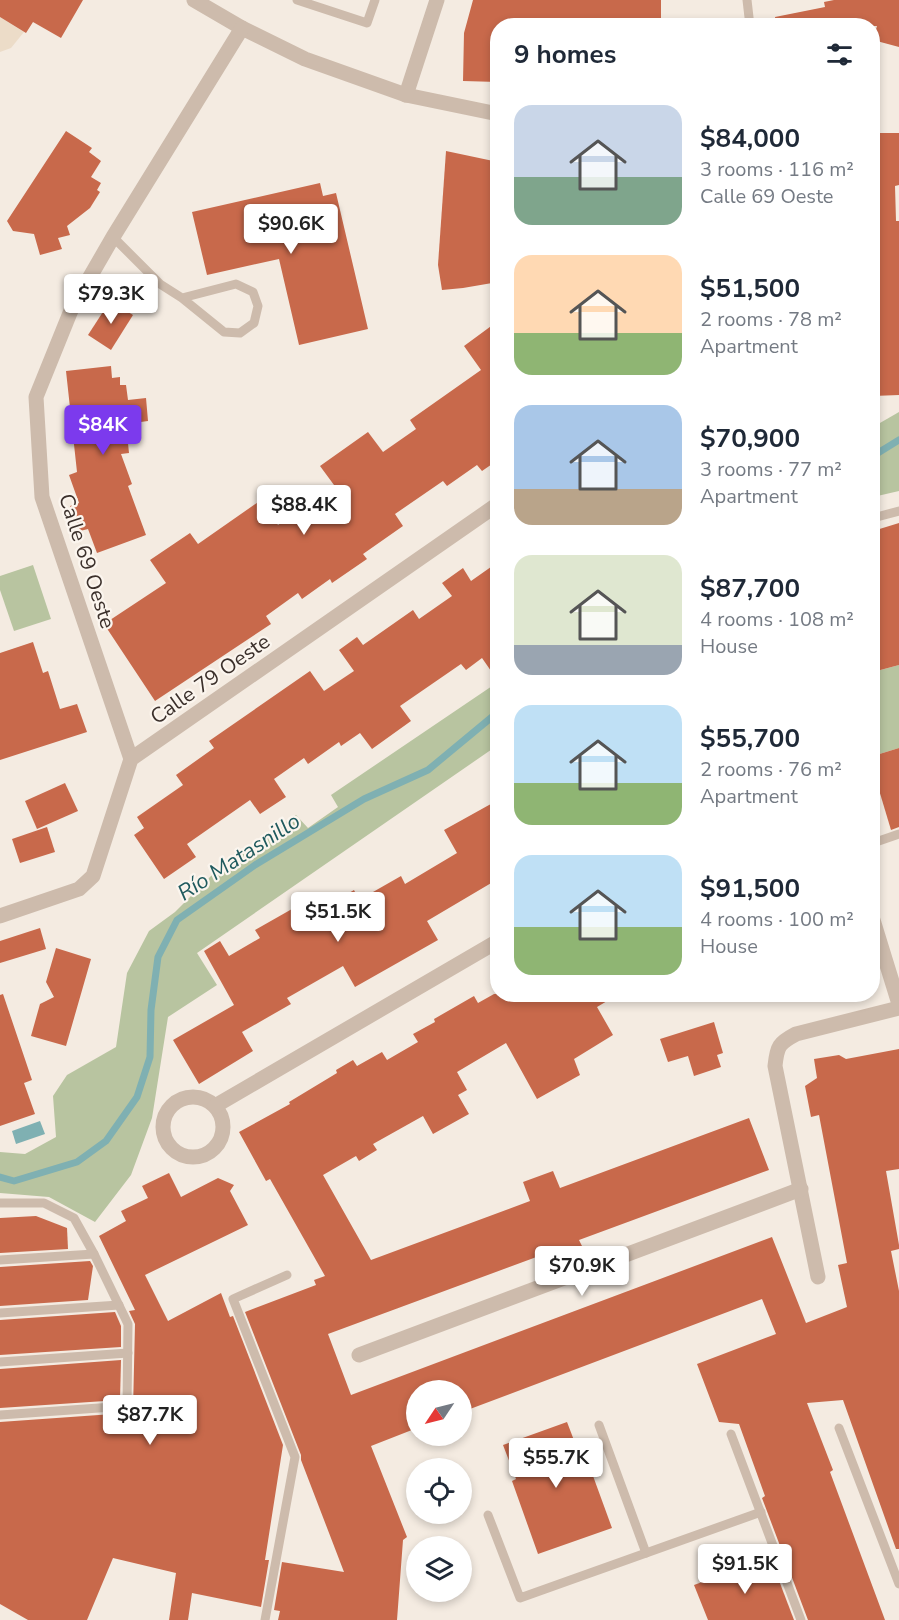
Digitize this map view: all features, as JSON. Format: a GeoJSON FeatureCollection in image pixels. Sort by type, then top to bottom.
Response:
{"type":"FeatureCollection","features":[{"type":"Feature","properties":{"kind":"street"},"geometry":{"type":"LineString","coordinates":[[194,0],[242,28],[305,59],[406,95],[490,112]]}},
{"type":"Feature","properties":{"kind":"street"},"geometry":{"type":"LineString","coordinates":[[406,95],[437,0]]}},
{"type":"Feature","properties":{"kind":"street","name":"Calle 69 Oeste"},"geometry":{"type":"LineString","coordinates":[[131,759],[42,497],[36,397],[72,309],[113,237],[242,28]]}},
{"type":"Feature","properties":{"kind":"street","name":"Calle 79 Oeste"},"geometry":{"type":"LineString","coordinates":[[131,759],[490,510]]}},
{"type":"Feature","properties":{"kind":"street"},"geometry":{"type":"LineString","coordinates":[[0,916],[79,889],[93,876],[131,759]]}},
{"type":"Feature","properties":{"kind":"street"},"geometry":{"type":"LineString","coordinates":[[818,1277],[775,1066],[776,1050],[783,1041],[796,1034],[899,1006],[880,943]]}},
{"type":"Feature","properties":{"kind":"street"},"geometry":{"type":"LineString","coordinates":[[215,1106],[490,946]]}},
{"type":"Feature","properties":{"kind":"street"},"geometry":{"type":"LineString","coordinates":[[187,1097],[198,1097],[215,1106],[223,1124],[222,1134],[212,1150],[193,1157],[175,1151],[164,1134],[163,1125],[170,1106],[187,1097]]}},
{"type":"Feature","properties":{"kind":"street"},"geometry":{"type":"LineString","coordinates":[[359,1355],[801,1189]]}},
{"type":"Feature","properties":{"kind":"lane"},"geometry":{"type":"LineString","coordinates":[[297,0],[367,23],[375,0]]}},
{"type":"Feature","properties":{"kind":"lane"},"geometry":{"type":"LineString","coordinates":[[747,0],[749,18]]}},
{"type":"Feature","properties":{"kind":"lane"},"geometry":{"type":"LineString","coordinates":[[113,237],[160,284],[182,298],[224,332],[240,333],[254,323],[258,306],[253,292],[236,284],[182,298]]}},
{"type":"Feature","properties":{"kind":"lane"},"geometry":{"type":"LineString","coordinates":[[880,516],[899,511]]}},
{"type":"Feature","properties":{"kind":"lane"},"geometry":{"type":"LineString","coordinates":[[880,841],[899,834]]}},
{"type":"Feature","properties":{"kind":"lane"},"geometry":{"type":"LineString","coordinates":[[0,1203],[44,1203],[74,1218],[128,1324],[127,1406],[0,1415]]}},
{"type":"Feature","properties":{"kind":"lane"},"geometry":{"type":"LineString","coordinates":[[0,1260],[94,1254]]}},
{"type":"Feature","properties":{"kind":"lane"},"geometry":{"type":"LineString","coordinates":[[265,1620],[295,1456],[233,1299],[287,1275]]}},
{"type":"Feature","properties":{"kind":"lane"},"geometry":{"type":"LineString","coordinates":[[0,1313],[118,1305]]}},
{"type":"Feature","properties":{"kind":"lane"},"geometry":{"type":"LineString","coordinates":[[0,1362],[128,1353]]}},
{"type":"Feature","properties":{"kind":"lane"},"geometry":{"type":"LineString","coordinates":[[599,1425],[646,1552]]}},
{"type":"Feature","properties":{"kind":"lane"},"geometry":{"type":"LineString","coordinates":[[839,1428],[899,1584]]}},
{"type":"Feature","properties":{"kind":"lane"},"geometry":{"type":"LineString","coordinates":[[731,1434],[801,1620]]}},
{"type":"Feature","properties":{"kind":"lane"},"geometry":{"type":"LineString","coordinates":[[488,1515],[520,1598],[761,1512]]}},
{"type":"Feature","properties":{"kind":"green space"},"geometry":{"type":"Polygon","coordinates":[[[899,412],[899,491],[880,495],[880,423],[899,412]]]}},
{"type":"Feature","properties":{"kind":"green space"},"geometry":{"type":"Polygon","coordinates":[[[33,565],[51,619],[14,631],[0,590],[0,576],[33,565]]]}},
{"type":"Feature","properties":{"kind":"green space"},"geometry":{"type":"Polygon","coordinates":[[[899,665],[899,748],[880,754],[880,670],[899,665]]]}},
{"type":"Feature","properties":{"kind":"green space"},"geometry":{"type":"Polygon","coordinates":[[[490,687],[490,751],[197,953],[217,985],[168,1017],[152,1118],[131,1175],[95,1222],[49,1197],[0,1193],[0,1152],[25,1154],[56,1137],[53,1096],[67,1075],[116,1047],[127,973],[149,931],[175,912],[218,869],[296,815],[308,828],[338,807],[331,795],[490,687]]]}},
{"type":"Feature","properties":{"kind":"shaded area"},"geometry":{"type":"Polygon","coordinates":[[[0,17],[24,32],[11,48],[0,52],[0,17]]]}},
{"type":"Feature","properties":{"kind":"water"},"geometry":{"type":"Polygon","coordinates":[[[40,1121],[45,1134],[16,1144],[12,1131],[40,1121]]]}},
{"type":"Feature","properties":{"kind":"building"},"geometry":{"type":"Polygon","coordinates":[[[0,0],[83,0],[61,38],[33,22],[26,33],[0,17],[0,0]]]}},
{"type":"Feature","properties":{"kind":"building"},"geometry":{"type":"Polygon","coordinates":[[[473,0],[661,0],[661,18],[490,18],[490,82],[463,81],[464,33],[473,0]]]}},
{"type":"Feature","properties":{"kind":"building"},"geometry":{"type":"Polygon","coordinates":[[[899,0],[899,47],[880,42],[880,18],[775,18],[825,7],[824,2],[899,0]]]}},
{"type":"Feature","properties":{"kind":"building"},"geometry":{"type":"Polygon","coordinates":[[[66,131],[92,148],[89,152],[101,161],[91,177],[101,183],[97,190],[100,192],[90,208],[67,226],[70,235],[58,238],[62,249],[40,255],[34,234],[13,231],[7,221],[66,131]]]}},
{"type":"Feature","properties":{"kind":"building"},"geometry":{"type":"Polygon","coordinates":[[[880,133],[899,133],[899,185],[895,186],[896,221],[899,221],[899,395],[880,396],[880,133]]]}},
{"type":"Feature","properties":{"kind":"building"},"geometry":{"type":"Polygon","coordinates":[[[446,151],[490,160],[490,283],[442,290],[438,265],[446,151]]]}},
{"type":"Feature","properties":{"kind":"building"},"geometry":{"type":"Polygon","coordinates":[[[320,183],[323,196],[336,193],[368,329],[299,345],[279,259],[207,275],[192,212],[320,183]]]}},
{"type":"Feature","properties":{"kind":"building"},"geometry":{"type":"Polygon","coordinates":[[[110,301],[133,315],[111,350],[88,335],[110,301]]]}},
{"type":"Feature","properties":{"kind":"building"},"geometry":{"type":"Polygon","coordinates":[[[490,327],[490,466],[482,471],[477,465],[447,486],[443,481],[395,514],[403,526],[363,554],[367,559],[332,583],[330,579],[302,599],[298,593],[266,616],[271,624],[155,701],[104,624],[166,583],[150,560],[190,533],[198,544],[261,500],[278,525],[334,485],[320,466],[368,432],[383,452],[416,429],[410,420],[481,370],[464,346],[490,327]]]}},
{"type":"Feature","properties":{"kind":"building"},"geometry":{"type":"Polygon","coordinates":[[[111,366],[112,378],[120,377],[120,385],[126,385],[128,400],[146,398],[148,421],[126,424],[129,453],[121,454],[132,484],[128,486],[146,535],[97,553],[88,529],[80,531],[70,506],[79,503],[69,475],[77,472],[66,371],[111,366]]]}},
{"type":"Feature","properties":{"kind":"building"},"geometry":{"type":"Polygon","coordinates":[[[899,523],[899,665],[880,670],[880,529],[899,523]]]}},
{"type":"Feature","properties":{"kind":"building"},"geometry":{"type":"Polygon","coordinates":[[[463,568],[471,581],[490,568],[490,670],[482,658],[466,670],[461,664],[400,706],[411,721],[372,749],[360,733],[341,746],[339,742],[308,764],[304,758],[274,779],[286,797],[260,814],[250,800],[187,844],[196,857],[164,879],[134,835],[144,828],[137,817],[183,785],[176,775],[214,748],[209,741],[310,671],[324,691],[354,671],[339,650],[357,637],[363,645],[413,610],[419,619],[452,596],[442,583],[463,568]]]}},
{"type":"Feature","properties":{"kind":"building"},"geometry":{"type":"Polygon","coordinates":[[[33,642],[43,673],[48,671],[60,709],[77,704],[87,732],[0,760],[0,653],[33,642]]]}},
{"type":"Feature","properties":{"kind":"building"},"geometry":{"type":"Polygon","coordinates":[[[899,748],[899,827],[891,830],[880,793],[880,754],[899,748]]]}},
{"type":"Feature","properties":{"kind":"building"},"geometry":{"type":"Polygon","coordinates":[[[65,783],[78,811],[37,829],[25,801],[65,783]]]}},
{"type":"Feature","properties":{"kind":"building"},"geometry":{"type":"Polygon","coordinates":[[[490,804],[490,884],[427,921],[438,940],[355,987],[343,966],[287,998],[291,1004],[242,1032],[253,1051],[199,1084],[173,1040],[234,1005],[204,951],[220,941],[229,956],[260,938],[255,930],[299,905],[306,918],[354,890],[359,900],[401,876],[405,884],[457,853],[444,830],[490,804]]]}},
{"type":"Feature","properties":{"kind":"building"},"geometry":{"type":"Polygon","coordinates":[[[47,827],[55,852],[20,863],[12,839],[47,827]]]}},
{"type":"Feature","properties":{"kind":"building"},"geometry":{"type":"Polygon","coordinates":[[[40,928],[46,949],[0,963],[0,941],[40,928]]]}},
{"type":"Feature","properties":{"kind":"building"},"geometry":{"type":"Polygon","coordinates":[[[56,948],[91,959],[66,1046],[31,1036],[40,1004],[54,997],[46,982],[56,948]]]}},
{"type":"Feature","properties":{"kind":"building"},"geometry":{"type":"Polygon","coordinates":[[[3,994],[32,1080],[24,1083],[35,1114],[0,1126],[0,995],[3,994]]]}},
{"type":"Feature","properties":{"kind":"building"},"geometry":{"type":"Polygon","coordinates":[[[474,996],[478,1003],[490,996],[490,1002],[605,1002],[597,1007],[613,1035],[574,1059],[580,1075],[537,1099],[506,1043],[457,1072],[467,1090],[458,1095],[469,1114],[433,1134],[423,1116],[373,1144],[377,1150],[359,1161],[356,1156],[323,1175],[371,1260],[530,1201],[523,1182],[553,1171],[560,1188],[749,1118],[769,1170],[579,1240],[582,1246],[553,1258],[550,1252],[328,1334],[351,1395],[772,1237],[806,1323],[847,1307],[838,1265],[847,1263],[819,1115],[811,1117],[805,1086],[817,1078],[814,1059],[839,1055],[846,1059],[899,1049],[899,1169],[886,1171],[899,1245],[899,1249],[891,1251],[899,1291],[899,1549],[896,1549],[843,1400],[807,1403],[833,1470],[830,1472],[885,1620],[808,1620],[762,1498],[765,1496],[739,1424],[719,1422],[697,1364],[776,1334],[762,1299],[472,1408],[472,1380],[406,1380],[406,1432],[371,1446],[407,1536],[403,1540],[397,1620],[278,1620],[280,1611],[274,1610],[282,1562],[344,1572],[245,1312],[316,1285],[314,1280],[325,1276],[270,1179],[266,1181],[239,1132],[290,1104],[289,1102],[337,1073],[336,1070],[353,1060],[357,1066],[382,1052],[387,1060],[418,1042],[413,1034],[474,996]]]}},
{"type":"Feature","properties":{"kind":"building"},"geometry":{"type":"Polygon","coordinates":[[[714,1022],[723,1053],[717,1055],[721,1067],[694,1076],[688,1056],[668,1062],[660,1039],[714,1022]]]}},
{"type":"Feature","properties":{"kind":"building"},"geometry":{"type":"Polygon","coordinates":[[[169,1173],[181,1197],[218,1178],[234,1185],[230,1191],[248,1225],[145,1275],[168,1321],[221,1293],[230,1317],[233,1316],[283,1445],[265,1560],[269,1560],[261,1607],[192,1593],[188,1620],[169,1620],[176,1573],[113,1558],[87,1620],[28,1620],[0,1604],[0,1422],[127,1413],[133,1410],[135,1324],[129,1311],[135,1310],[99,1236],[126,1221],[121,1211],[148,1198],[142,1186],[169,1173]]]}},
{"type":"Feature","properties":{"kind":"building"},"geometry":{"type":"Polygon","coordinates":[[[36,1216],[67,1228],[68,1249],[0,1253],[0,1218],[36,1216]]]}},
{"type":"Feature","properties":{"kind":"building"},"geometry":{"type":"Polygon","coordinates":[[[90,1261],[93,1266],[88,1300],[0,1306],[0,1267],[90,1261]]]}},
{"type":"Feature","properties":{"kind":"building"},"geometry":{"type":"Polygon","coordinates":[[[115,1312],[121,1326],[121,1347],[0,1355],[0,1320],[115,1312]]]}},
{"type":"Feature","properties":{"kind":"building"},"geometry":{"type":"Polygon","coordinates":[[[121,1360],[120,1400],[0,1408],[0,1369],[121,1360]]]}},
{"type":"Feature","properties":{"kind":"building"},"geometry":{"type":"Polygon","coordinates":[[[567,1422],[580,1456],[585,1454],[612,1528],[538,1554],[512,1481],[516,1479],[503,1445],[567,1422]]]}},
{"type":"Feature","properties":{"kind":"building"},"geometry":{"type":"Polygon","coordinates":[[[770,1557],[794,1620],[708,1620],[694,1585],[770,1557]]]}},
{"type":"Feature","properties":{"kind":"waterway","name":"Río Matasnillo"},"geometry":{"type":"LineString","coordinates":[[880,452],[899,440]]}},
{"type":"Feature","properties":{"kind":"waterway","name":"Río Matasnillo"},"geometry":{"type":"LineString","coordinates":[[0,1177],[14,1181],[77,1162],[106,1141],[137,1097],[150,1057],[151,1010],[158,957],[177,920],[255,865],[364,799],[428,770],[490,719]]}}]}
